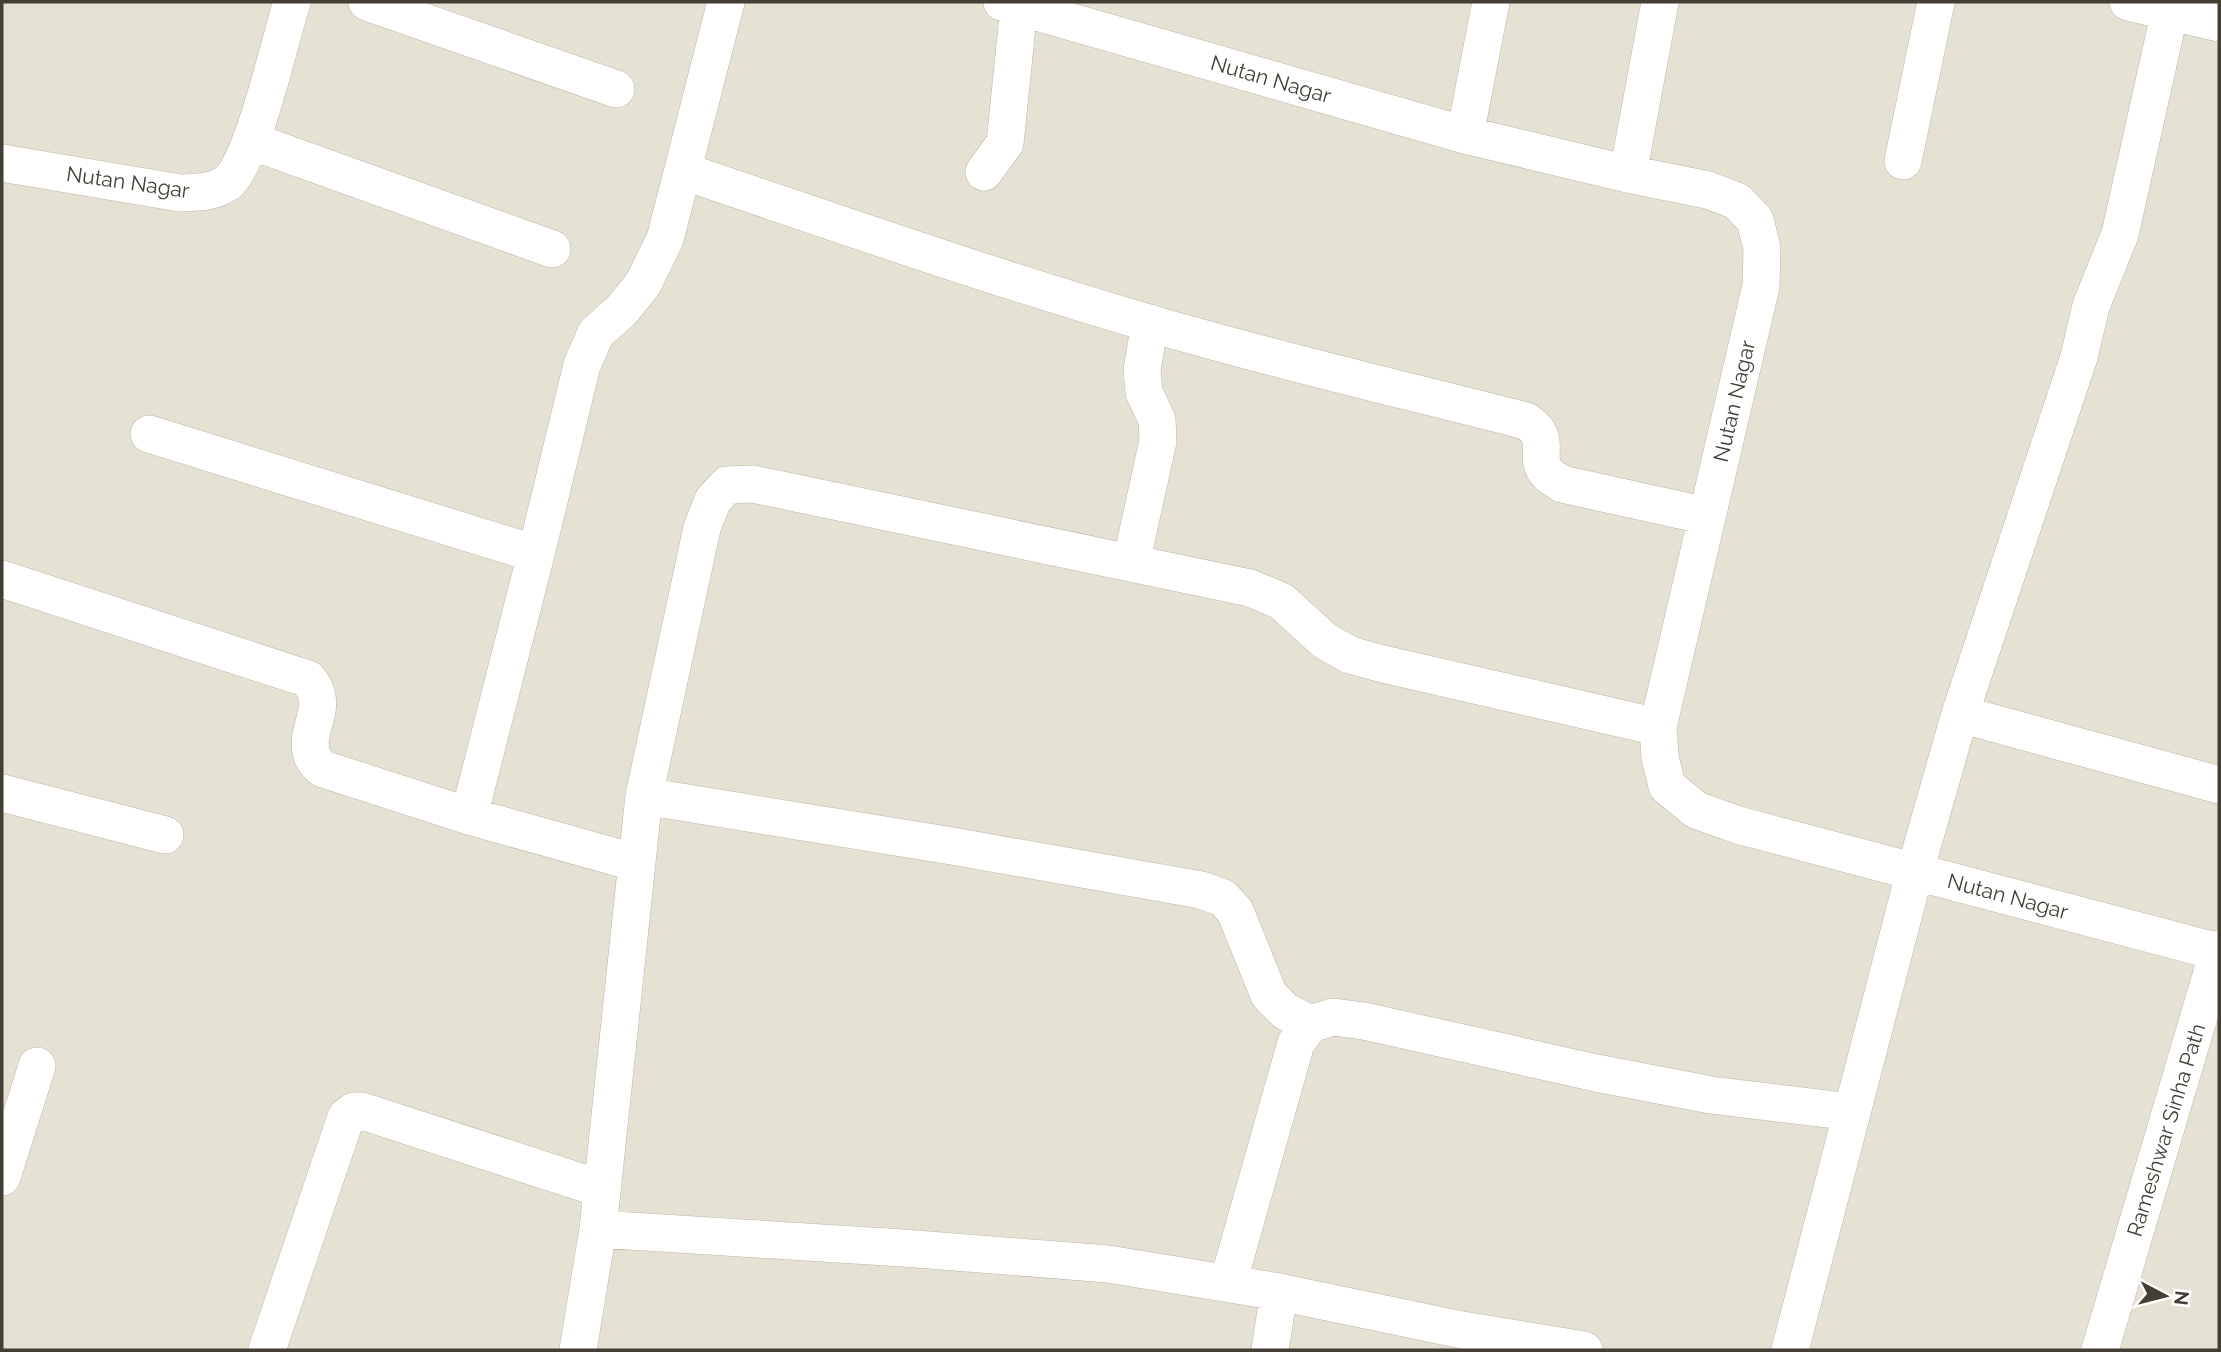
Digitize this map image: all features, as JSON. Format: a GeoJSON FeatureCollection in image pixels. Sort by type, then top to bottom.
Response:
{"type":"FeatureCollection","features":[{"type":"Feature","properties":{"kind":"street"},"geometry":{"type":"LineString","coordinates":[[367,2],[616,89]]}},
{"type":"Feature","properties":{"kind":"street"},"geometry":{"type":"LineString","coordinates":[[469,816],[582,365],[596,333],[621,311],[643,284],[665,240],[726,2]]}},
{"type":"Feature","properties":{"kind":"street"},"geometry":{"type":"LineString","coordinates":[[1465,135],[1491,2]]}},
{"type":"Feature","properties":{"kind":"street"},"geometry":{"type":"LineString","coordinates":[[1628,174],[1660,2]]}},
{"type":"Feature","properties":{"kind":"street"},"geometry":{"type":"LineString","coordinates":[[1903,161],[1936,2]]}},
{"type":"Feature","properties":{"kind":"street"},"geometry":{"type":"LineString","coordinates":[[2128,2],[2171,7],[2219,23]]}},
{"type":"Feature","properties":{"kind":"street","name":"Nutan Nagar"},"geometry":{"type":"LineString","coordinates":[[2,163],[180,193],[207,192],[227,182],[240,167],[251,141],[281,4]]}},
{"type":"Feature","properties":{"kind":"street"},"geometry":{"type":"LineString","coordinates":[[984,172],[1005,143],[1010,4]]}},
{"type":"Feature","properties":{"kind":"street","name":"Nutan Nagar"},"geometry":{"type":"LineString","coordinates":[[1010,4],[1465,135],[1708,190],[1737,201],[1755,220],[1762,248],[1761,286],[1658,727],[1660,757],[1667,786],[1696,810],[1738,825],[2219,951]]}},
{"type":"Feature","properties":{"kind":"street"},"geometry":{"type":"LineString","coordinates":[[1790,1350],[1915,871],[1960,714],[2079,357],[2091,306],[2120,234],[2171,7]]}},
{"type":"Feature","properties":{"kind":"street"},"geometry":{"type":"LineString","coordinates":[[251,141],[552,249]]}},
{"type":"Feature","properties":{"kind":"street"},"geometry":{"type":"LineString","coordinates":[[683,171],[934,257],[1150,323],[1526,421],[1537,428],[1542,440],[1542,463],[1548,474],[1562,484],[1707,516]]}},
{"type":"Feature","properties":{"kind":"street"},"geometry":{"type":"LineString","coordinates":[[1131,563],[1158,441],[1157,420],[1144,392],[1142,370],[1150,323]]}},
{"type":"Feature","properties":{"kind":"street"},"geometry":{"type":"LineString","coordinates":[[149,434],[536,555]]}},
{"type":"Feature","properties":{"kind":"street"},"geometry":{"type":"LineString","coordinates":[[578,1350],[598,1229],[645,796],[702,528],[713,500],[727,485],[753,484],[1250,588],[1281,601],[1325,640],[1350,655],[1658,727]]}},
{"type":"Feature","properties":{"kind":"street"},"geometry":{"type":"LineString","coordinates":[[2,579],[308,679],[316,689],[319,701],[312,739],[312,757],[323,769],[469,816],[637,863]]}},
{"type":"Feature","properties":{"kind":"street"},"geometry":{"type":"LineString","coordinates":[[1960,714],[2219,785]]}},
{"type":"Feature","properties":{"kind":"street"},"geometry":{"type":"LineString","coordinates":[[2,793],[165,835]]}},
{"type":"Feature","properties":{"kind":"street"},"geometry":{"type":"LineString","coordinates":[[645,796],[1201,890],[1223,898],[1235,911],[1269,995],[1285,1011],[1310,1024]]}},
{"type":"Feature","properties":{"kind":"street","name":"Rameshwar Sinha Path"},"geometry":{"type":"LineString","coordinates":[[2100,1350],[2219,951]]}},
{"type":"Feature","properties":{"kind":"street"},"geometry":{"type":"LineString","coordinates":[[1228,1283],[1296,1042],[1310,1024],[1333,1017],[1364,1021],[1609,1076],[1711,1094],[1852,1112]]}},
{"type":"Feature","properties":{"kind":"street"},"geometry":{"type":"LineString","coordinates":[[2,1177],[37,1066]]}},
{"type":"Feature","properties":{"kind":"street"},"geometry":{"type":"LineString","coordinates":[[267,1350],[346,1117],[354,1111],[362,1111],[602,1189]]}},
{"type":"Feature","properties":{"kind":"street"},"geometry":{"type":"LineString","coordinates":[[598,1229],[1108,1264],[1279,1292],[1462,1330],[1584,1350]]}},
{"type":"Feature","properties":{"kind":"street"},"geometry":{"type":"LineString","coordinates":[[1270,1350],[1279,1292]]}},
{"type":"Feature","properties":{"kind":"shaded area"},"geometry":{"type":"Polygon","coordinates":[[[2,2],[2219,2],[2219,1350],[2,1350],[2,2]]]}}]}
